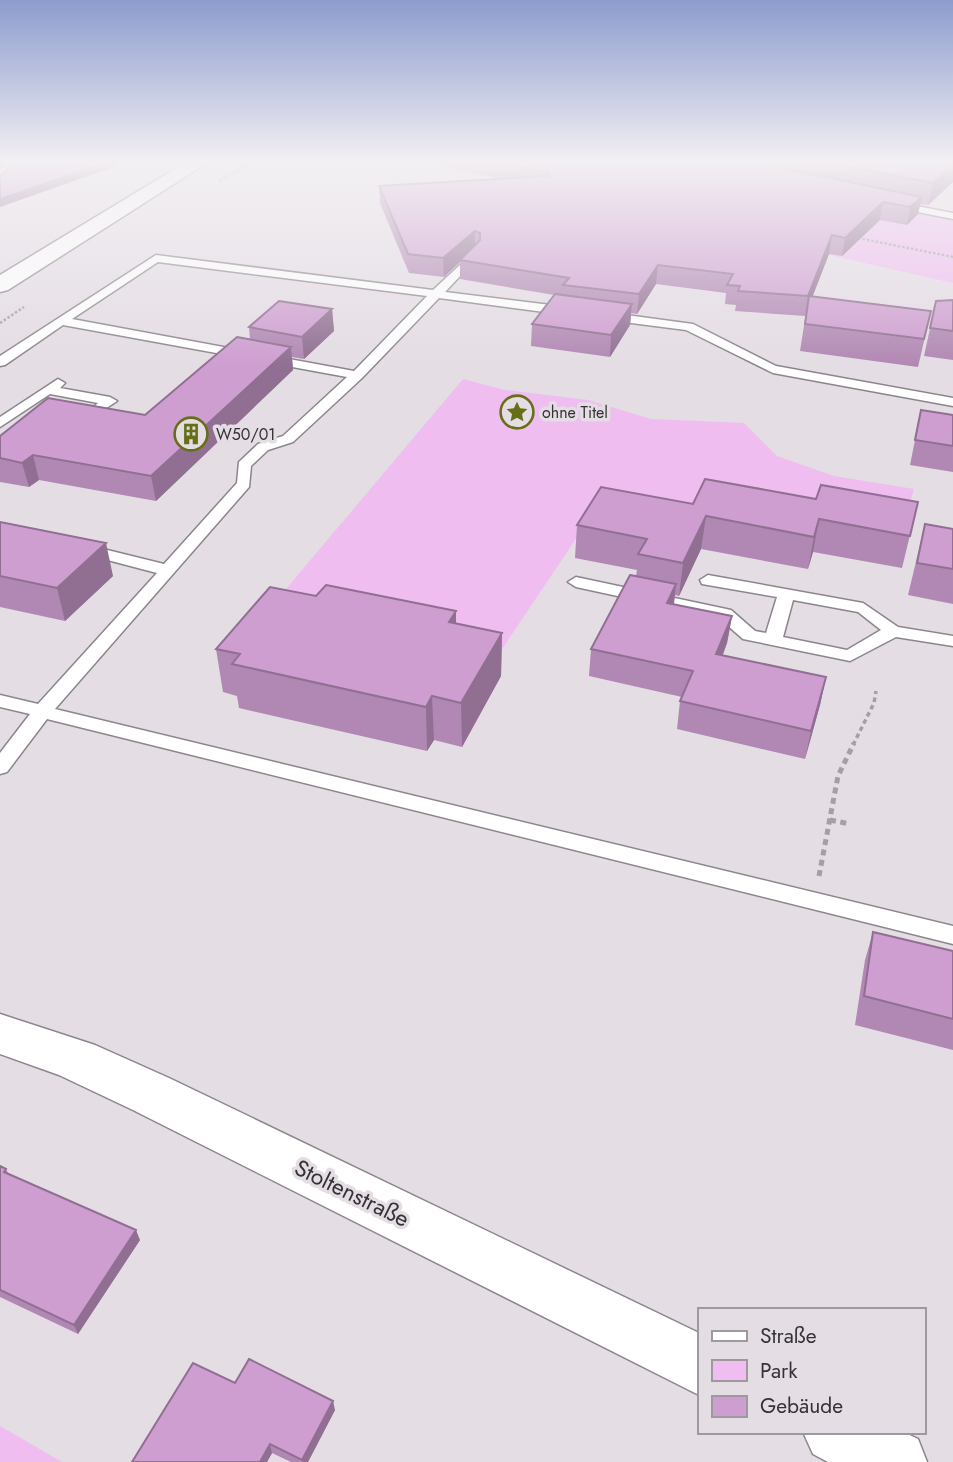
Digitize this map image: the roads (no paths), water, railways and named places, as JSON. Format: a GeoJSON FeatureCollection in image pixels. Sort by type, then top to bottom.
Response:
{"type":"FeatureCollection","features":[{"type":"Feature","properties":{"kind":"main road"},"geometry":{"type":"LineString","coordinates":[[0,285],[90,229]]}},
{"type":"Feature","properties":{"kind":"main road","name":"Stoltenstraße"},"geometry":{"type":"LineString","coordinates":[[0,1034],[77,1060],[151,1094],[698,1365]]}},
{"type":"Feature","properties":{"kind":"main road"},"geometry":{"type":"LineString","coordinates":[[839,1434],[895,1462]]}},
{"type":"Feature","properties":{"kind":"lane"},"geometry":{"type":"LineString","coordinates":[[0,767],[43,712],[244,484],[244,465],[263,447],[288,439],[357,375],[474,255]]}},
{"type":"Feature","properties":{"kind":"lane"},"geometry":{"type":"LineString","coordinates":[[0,362],[156,257],[582,313]]}},
{"type":"Feature","properties":{"kind":"lane"},"geometry":{"type":"LineString","coordinates":[[596,315],[689,327],[773,369],[867,384],[914,396],[953,402]]}},
{"type":"Feature","properties":{"kind":"lane"},"geometry":{"type":"LineString","coordinates":[[61,321],[357,375]]}},
{"type":"Feature","properties":{"kind":"lane"},"geometry":{"type":"LineString","coordinates":[[0,423],[54,386],[110,401],[96,411]]}},
{"type":"Feature","properties":{"kind":"lane"},"geometry":{"type":"LineString","coordinates":[[65,545],[131,558],[170,571]]}},
{"type":"Feature","properties":{"kind":"lane"},"geometry":{"type":"LineString","coordinates":[[708,580],[863,608],[893,631],[953,641]]}},
{"type":"Feature","properties":{"kind":"lane"},"geometry":{"type":"LineString","coordinates":[[576,582],[725,614],[749,635],[850,656],[893,631]]}},
{"type":"Feature","properties":{"kind":"lane"},"geometry":{"type":"LineString","coordinates":[[773,640],[786,594]]}},
{"type":"Feature","properties":{"kind":"lane"},"geometry":{"type":"LineString","coordinates":[[0,701],[953,935]]}},
{"type":"Feature","properties":{"kind":"place","name":"ohne Titel"},"geometry":{"type":"Point","coordinates":[517,412]}},
{"type":"Feature","properties":{"kind":"place","name":"W50/01"},"geometry":{"type":"Point","coordinates":[191,434]}}]}
